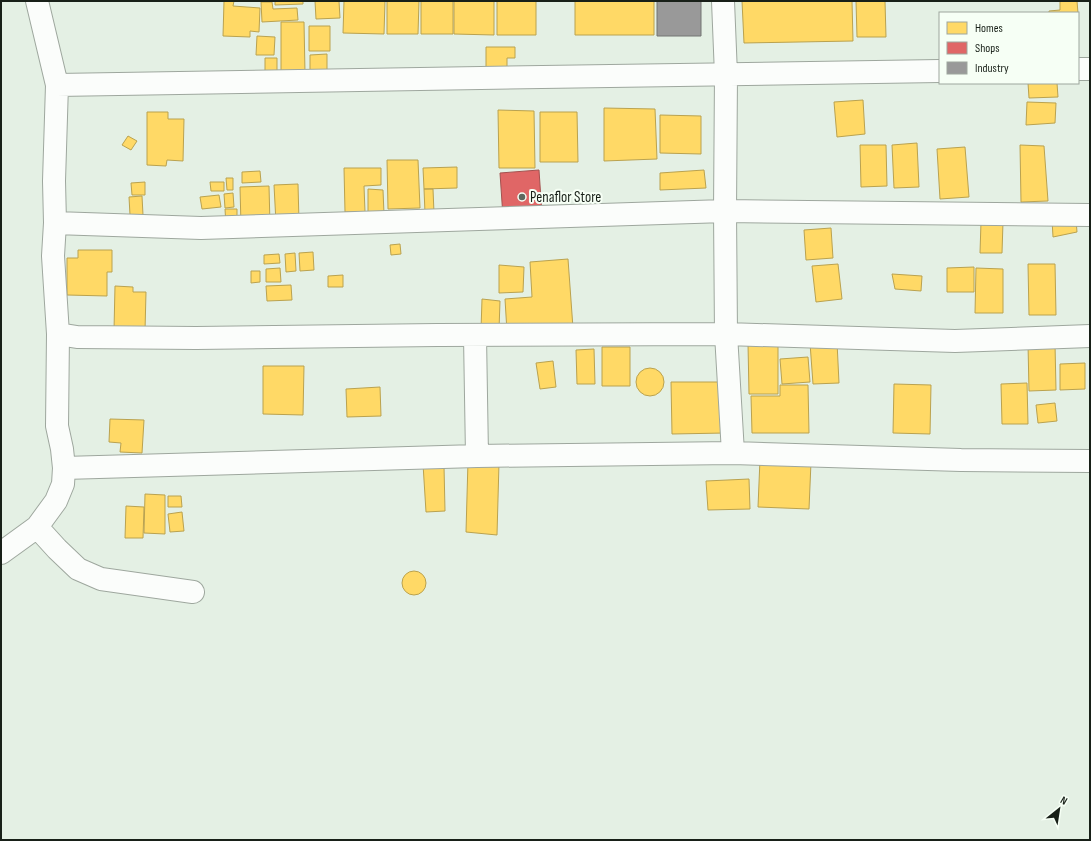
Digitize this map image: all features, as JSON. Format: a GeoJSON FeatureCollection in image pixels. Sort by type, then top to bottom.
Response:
{"type":"FeatureCollection","features":[{"type":"Feature","properties":{"kind":"street"},"geometry":{"type":"LineString","coordinates":[[1,553],[37,527],[56,501],[63,484],[64,468],[57,426],[58,334],[53,256],[55,223],[54,181],[57,84],[37,1]]}},
{"type":"Feature","properties":{"kind":"street"},"geometry":{"type":"LineString","coordinates":[[723,1],[726,75],[726,334],[733,453]]}},
{"type":"Feature","properties":{"kind":"street"},"geometry":{"type":"LineString","coordinates":[[1079,69],[1090,69]]}},
{"type":"Feature","properties":{"kind":"street"},"geometry":{"type":"LineString","coordinates":[[57,84],[301,79],[726,75],[939,71]]}},
{"type":"Feature","properties":{"kind":"street"},"geometry":{"type":"LineString","coordinates":[[55,223],[201,228],[725,211],[1090,215]]}},
{"type":"Feature","properties":{"kind":"street"},"geometry":{"type":"LineString","coordinates":[[58,334],[77,337],[196,338],[726,334],[956,341],[1090,336]]}},
{"type":"Feature","properties":{"kind":"street"},"geometry":{"type":"LineString","coordinates":[[475,336],[477,456]]}},
{"type":"Feature","properties":{"kind":"street"},"geometry":{"type":"LineString","coordinates":[[64,468],[477,456],[733,453],[961,460],[1090,461]]}},
{"type":"Feature","properties":{"kind":"street"},"geometry":{"type":"LineString","coordinates":[[37,527],[78,569],[101,580],[193,592]]}},
{"type":"Feature","properties":{"kind":"building: Homes"},"geometry":{"type":"Polygon","coordinates":[[[224,1],[234,1],[233,6],[260,8],[259,32],[250,31],[250,37],[223,36],[224,1]]]}},
{"type":"Feature","properties":{"kind":"building: Homes"},"geometry":{"type":"Polygon","coordinates":[[[275,1],[303,1],[303,4],[275,5],[275,1]]]}},
{"type":"Feature","properties":{"kind":"building: Homes"},"geometry":{"type":"Polygon","coordinates":[[[315,1],[339,1],[340,18],[316,19],[315,1]]]}},
{"type":"Feature","properties":{"kind":"building: Homes"},"geometry":{"type":"Polygon","coordinates":[[[344,1],[385,1],[384,34],[343,33],[344,1]]]}},
{"type":"Feature","properties":{"kind":"building: Homes"},"geometry":{"type":"Polygon","coordinates":[[[387,1],[419,1],[418,34],[387,34],[387,1]]]}},
{"type":"Feature","properties":{"kind":"building: Homes"},"geometry":{"type":"Polygon","coordinates":[[[421,1],[453,1],[453,34],[421,34],[421,1]]]}},
{"type":"Feature","properties":{"kind":"building: Homes"},"geometry":{"type":"Polygon","coordinates":[[[454,1],[494,1],[494,35],[454,34],[454,1]]]}},
{"type":"Feature","properties":{"kind":"building: Homes"},"geometry":{"type":"Polygon","coordinates":[[[497,1],[536,1],[536,35],[497,35],[497,1]]]}},
{"type":"Feature","properties":{"kind":"building: Homes"},"geometry":{"type":"Polygon","coordinates":[[[575,1],[654,1],[654,35],[575,35],[575,1]]]}},
{"type":"Feature","properties":{"kind":"building: Homes"},"geometry":{"type":"Polygon","coordinates":[[[742,1],[852,1],[853,41],[744,43],[742,1]]]}},
{"type":"Feature","properties":{"kind":"building: Homes"},"geometry":{"type":"Polygon","coordinates":[[[856,1],[885,1],[886,37],[857,37],[856,1]]]}},
{"type":"Feature","properties":{"kind":"building: Homes"},"geometry":{"type":"Polygon","coordinates":[[[1060,1],[1077,1],[1078,12],[1049,12],[1060,10],[1060,1]]]}},
{"type":"Feature","properties":{"kind":"building: Homes"},"geometry":{"type":"Polygon","coordinates":[[[261,2],[272,2],[273,9],[297,8],[298,20],[262,22],[261,2]]]}},
{"type":"Feature","properties":{"kind":"building: Homes"},"geometry":{"type":"Polygon","coordinates":[[[281,22],[304,22],[305,73],[281,74],[281,22]]]}},
{"type":"Feature","properties":{"kind":"building: Homes"},"geometry":{"type":"Polygon","coordinates":[[[309,26],[330,26],[330,51],[309,51],[309,26]]]}},
{"type":"Feature","properties":{"kind":"building: Homes"},"geometry":{"type":"Polygon","coordinates":[[[257,36],[275,37],[274,55],[256,55],[257,36]]]}},
{"type":"Feature","properties":{"kind":"building: Homes"},"geometry":{"type":"Polygon","coordinates":[[[486,47],[515,47],[515,58],[507,58],[507,70],[486,70],[486,47]]]}},
{"type":"Feature","properties":{"kind":"building: Homes"},"geometry":{"type":"Polygon","coordinates":[[[327,54],[327,73],[310,73],[310,55],[327,54]]]}},
{"type":"Feature","properties":{"kind":"building: Homes"},"geometry":{"type":"Polygon","coordinates":[[[265,58],[277,58],[277,72],[265,72],[265,58]]]}},
{"type":"Feature","properties":{"kind":"building: Homes"},"geometry":{"type":"Polygon","coordinates":[[[1028,84],[1057,84],[1058,97],[1029,98],[1028,84]]]}},
{"type":"Feature","properties":{"kind":"building: Homes"},"geometry":{"type":"Polygon","coordinates":[[[863,100],[865,134],[837,137],[834,102],[863,100]]]}},
{"type":"Feature","properties":{"kind":"building: Homes"},"geometry":{"type":"Polygon","coordinates":[[[1027,102],[1056,103],[1055,123],[1026,125],[1027,102]]]}},
{"type":"Feature","properties":{"kind":"building: Homes"},"geometry":{"type":"Polygon","coordinates":[[[604,108],[655,109],[657,159],[604,161],[604,108]]]}},
{"type":"Feature","properties":{"kind":"building: Homes"},"geometry":{"type":"Polygon","coordinates":[[[498,110],[534,111],[535,168],[499,168],[498,110]]]}},
{"type":"Feature","properties":{"kind":"building: Homes"},"geometry":{"type":"Polygon","coordinates":[[[147,112],[168,112],[168,119],[184,119],[183,161],[167,160],[166,166],[147,165],[147,112]]]}},
{"type":"Feature","properties":{"kind":"building: Homes"},"geometry":{"type":"Polygon","coordinates":[[[540,112],[577,112],[578,162],[540,162],[540,112]]]}},
{"type":"Feature","properties":{"kind":"building: Homes"},"geometry":{"type":"Polygon","coordinates":[[[660,115],[701,116],[701,154],[660,153],[660,115]]]}},
{"type":"Feature","properties":{"kind":"building: Homes"},"geometry":{"type":"Polygon","coordinates":[[[128,136],[137,141],[131,150],[122,145],[128,136]]]}},
{"type":"Feature","properties":{"kind":"building: Homes"},"geometry":{"type":"Polygon","coordinates":[[[917,143],[919,187],[894,188],[892,145],[917,143]]]}},
{"type":"Feature","properties":{"kind":"building: Homes"},"geometry":{"type":"Polygon","coordinates":[[[860,145],[886,145],[887,186],[861,187],[860,145]]]}},
{"type":"Feature","properties":{"kind":"building: Homes"},"geometry":{"type":"Polygon","coordinates":[[[1020,145],[1044,146],[1048,201],[1021,202],[1020,145]]]}},
{"type":"Feature","properties":{"kind":"building: Homes"},"geometry":{"type":"Polygon","coordinates":[[[965,147],[969,197],[940,199],[937,149],[965,147]]]}},
{"type":"Feature","properties":{"kind":"building: Homes"},"geometry":{"type":"Polygon","coordinates":[[[387,160],[418,160],[420,208],[388,209],[387,160]]]}},
{"type":"Feature","properties":{"kind":"building: Homes"},"geometry":{"type":"Polygon","coordinates":[[[457,167],[457,188],[424,189],[423,168],[457,167]]]}},
{"type":"Feature","properties":{"kind":"building: Homes"},"geometry":{"type":"Polygon","coordinates":[[[344,168],[381,168],[381,185],[364,186],[365,212],[345,212],[344,168]]]}},
{"type":"Feature","properties":{"kind":"building: Homes"},"geometry":{"type":"Polygon","coordinates":[[[704,170],[706,188],[660,190],[660,173],[704,170]]]}},
{"type":"Feature","properties":{"kind":"building: Homes"},"geometry":{"type":"Polygon","coordinates":[[[260,171],[261,182],[242,183],[242,172],[260,171]]]}},
{"type":"Feature","properties":{"kind":"building: Homes"},"geometry":{"type":"Polygon","coordinates":[[[226,178],[233,178],[233,190],[227,190],[226,178]]]}},
{"type":"Feature","properties":{"kind":"building: Homes"},"geometry":{"type":"Polygon","coordinates":[[[145,182],[145,195],[132,195],[131,183],[145,182]]]}},
{"type":"Feature","properties":{"kind":"building: Homes"},"geometry":{"type":"Polygon","coordinates":[[[210,182],[224,182],[224,191],[211,191],[210,182]]]}},
{"type":"Feature","properties":{"kind":"building: Homes"},"geometry":{"type":"Polygon","coordinates":[[[298,184],[299,222],[276,223],[274,185],[298,184]]]}},
{"type":"Feature","properties":{"kind":"building: Homes"},"geometry":{"type":"Polygon","coordinates":[[[269,186],[270,225],[241,226],[240,187],[269,186]]]}},
{"type":"Feature","properties":{"kind":"building: Homes"},"geometry":{"type":"Polygon","coordinates":[[[368,189],[383,190],[384,214],[368,214],[368,189]]]}},
{"type":"Feature","properties":{"kind":"building: Homes"},"geometry":{"type":"Polygon","coordinates":[[[424,189],[433,189],[434,213],[425,213],[424,189]]]}},
{"type":"Feature","properties":{"kind":"building: Homes"},"geometry":{"type":"Polygon","coordinates":[[[233,193],[234,207],[225,208],[224,194],[233,193]]]}},
{"type":"Feature","properties":{"kind":"building: Homes"},"geometry":{"type":"Polygon","coordinates":[[[219,195],[221,207],[202,209],[200,197],[219,195]]]}},
{"type":"Feature","properties":{"kind":"building: Homes"},"geometry":{"type":"Polygon","coordinates":[[[142,196],[143,215],[130,215],[129,197],[142,196]]]}},
{"type":"Feature","properties":{"kind":"building: Homes"},"geometry":{"type":"Polygon","coordinates":[[[225,209],[237,209],[237,225],[226,226],[225,209]]]}},
{"type":"Feature","properties":{"kind":"building: Homes"},"geometry":{"type":"Polygon","coordinates":[[[1052,220],[1076,220],[1077,232],[1053,237],[1052,220]]]}},
{"type":"Feature","properties":{"kind":"building: Homes"},"geometry":{"type":"Polygon","coordinates":[[[981,222],[1003,222],[1002,253],[980,253],[981,222]]]}},
{"type":"Feature","properties":{"kind":"building: Homes"},"geometry":{"type":"Polygon","coordinates":[[[831,228],[833,258],[806,260],[804,230],[831,228]]]}},
{"type":"Feature","properties":{"kind":"building: Homes"},"geometry":{"type":"Polygon","coordinates":[[[400,244],[401,254],[391,255],[390,245],[400,244]]]}},
{"type":"Feature","properties":{"kind":"building: Homes"},"geometry":{"type":"Polygon","coordinates":[[[78,250],[112,250],[112,272],[107,272],[107,296],[67,295],[67,258],[78,258],[78,250]]]}},
{"type":"Feature","properties":{"kind":"building: Homes"},"geometry":{"type":"Polygon","coordinates":[[[313,252],[314,270],[300,271],[299,253],[313,252]]]}},
{"type":"Feature","properties":{"kind":"building: Homes"},"geometry":{"type":"Polygon","coordinates":[[[295,253],[296,271],[286,272],[285,254],[295,253]]]}},
{"type":"Feature","properties":{"kind":"building: Homes"},"geometry":{"type":"Polygon","coordinates":[[[279,254],[280,263],[264,264],[264,255],[279,254]]]}},
{"type":"Feature","properties":{"kind":"building: Homes"},"geometry":{"type":"Polygon","coordinates":[[[568,259],[573,328],[507,332],[505,299],[532,297],[530,262],[568,259]]]}},
{"type":"Feature","properties":{"kind":"building: Homes"},"geometry":{"type":"Polygon","coordinates":[[[838,264],[842,299],[816,302],[812,266],[838,264]]]}},
{"type":"Feature","properties":{"kind":"building: Homes"},"geometry":{"type":"Polygon","coordinates":[[[1028,264],[1055,264],[1056,315],[1029,315],[1028,264]]]}},
{"type":"Feature","properties":{"kind":"building: Homes"},"geometry":{"type":"Polygon","coordinates":[[[499,265],[524,267],[523,292],[499,293],[499,265]]]}},
{"type":"Feature","properties":{"kind":"building: Homes"},"geometry":{"type":"Polygon","coordinates":[[[974,267],[974,292],[947,292],[947,268],[974,267]]]}},
{"type":"Feature","properties":{"kind":"building: Homes"},"geometry":{"type":"Polygon","coordinates":[[[280,268],[281,282],[266,282],[266,269],[280,268]]]}},
{"type":"Feature","properties":{"kind":"building: Homes"},"geometry":{"type":"Polygon","coordinates":[[[976,268],[1003,269],[1003,313],[975,313],[976,268]]]}},
{"type":"Feature","properties":{"kind":"building: Homes"},"geometry":{"type":"Polygon","coordinates":[[[251,271],[260,271],[260,282],[251,283],[251,271]]]}},
{"type":"Feature","properties":{"kind":"building: Homes"},"geometry":{"type":"Polygon","coordinates":[[[892,274],[922,276],[921,291],[895,289],[892,274]]]}},
{"type":"Feature","properties":{"kind":"building: Homes"},"geometry":{"type":"Polygon","coordinates":[[[343,275],[343,287],[328,287],[328,276],[343,275]]]}},
{"type":"Feature","properties":{"kind":"building: Homes"},"geometry":{"type":"Polygon","coordinates":[[[291,285],[292,300],[267,301],[266,286],[291,285]]]}},
{"type":"Feature","properties":{"kind":"building: Homes"},"geometry":{"type":"Polygon","coordinates":[[[115,286],[133,287],[133,292],[146,292],[145,331],[114,330],[115,286]]]}},
{"type":"Feature","properties":{"kind":"building: Homes"},"geometry":{"type":"Polygon","coordinates":[[[482,299],[500,301],[499,330],[481,330],[482,299]]]}},
{"type":"Feature","properties":{"kind":"building: Homes"},"geometry":{"type":"Polygon","coordinates":[[[837,342],[839,383],[813,384],[810,343],[837,342]]]}},
{"type":"Feature","properties":{"kind":"building: Homes"},"geometry":{"type":"Polygon","coordinates":[[[748,344],[778,344],[778,394],[749,394],[748,344]]]}},
{"type":"Feature","properties":{"kind":"building: Homes"},"geometry":{"type":"Polygon","coordinates":[[[1028,344],[1055,344],[1056,390],[1029,391],[1028,344]]]}},
{"type":"Feature","properties":{"kind":"building: Homes"},"geometry":{"type":"Polygon","coordinates":[[[602,347],[630,347],[630,386],[602,386],[602,347]]]}},
{"type":"Feature","properties":{"kind":"building: Homes"},"geometry":{"type":"Polygon","coordinates":[[[594,349],[595,384],[577,384],[576,350],[594,349]]]}},
{"type":"Feature","properties":{"kind":"building: Homes"},"geometry":{"type":"Polygon","coordinates":[[[808,357],[810,382],[782,384],[780,359],[808,357]]]}},
{"type":"Feature","properties":{"kind":"building: Homes"},"geometry":{"type":"Polygon","coordinates":[[[553,361],[556,387],[540,389],[536,363],[553,361]]]}},
{"type":"Feature","properties":{"kind":"building: Homes"},"geometry":{"type":"Polygon","coordinates":[[[1085,363],[1085,389],[1060,390],[1060,364],[1085,363]]]}},
{"type":"Feature","properties":{"kind":"building: Homes"},"geometry":{"type":"Polygon","coordinates":[[[263,366],[304,366],[303,415],[263,414],[263,366]]]}},
{"type":"Feature","properties":{"kind":"building: Homes"},"geometry":{"type":"Polygon","coordinates":[[[650,368],[660,372],[664,382],[660,392],[650,396],[640,392],[636,382],[640,372],[650,368]]]}},
{"type":"Feature","properties":{"kind":"building: Homes"},"geometry":{"type":"Polygon","coordinates":[[[671,382],[724,382],[725,433],[672,434],[671,382]]]}},
{"type":"Feature","properties":{"kind":"building: Homes"},"geometry":{"type":"Polygon","coordinates":[[[1027,383],[1028,424],[1002,424],[1001,384],[1027,383]]]}},
{"type":"Feature","properties":{"kind":"building: Homes"},"geometry":{"type":"Polygon","coordinates":[[[894,384],[931,385],[930,434],[893,433],[894,384]]]}},
{"type":"Feature","properties":{"kind":"building: Homes"},"geometry":{"type":"Polygon","coordinates":[[[780,385],[808,385],[809,433],[752,433],[751,396],[780,396],[780,385]]]}},
{"type":"Feature","properties":{"kind":"building: Homes"},"geometry":{"type":"Polygon","coordinates":[[[380,387],[381,416],[347,417],[346,389],[380,387]]]}},
{"type":"Feature","properties":{"kind":"building: Homes"},"geometry":{"type":"Polygon","coordinates":[[[1055,403],[1057,421],[1038,423],[1036,405],[1055,403]]]}},
{"type":"Feature","properties":{"kind":"building: Homes"},"geometry":{"type":"Polygon","coordinates":[[[110,419],[144,420],[142,453],[120,452],[121,443],[109,442],[110,419]]]}},
{"type":"Feature","properties":{"kind":"building: Homes"},"geometry":{"type":"Polygon","coordinates":[[[760,459],[811,462],[809,509],[758,507],[760,459]]]}},
{"type":"Feature","properties":{"kind":"building: Homes"},"geometry":{"type":"Polygon","coordinates":[[[468,461],[499,463],[497,535],[466,532],[468,461]]]}},
{"type":"Feature","properties":{"kind":"building: Homes"},"geometry":{"type":"Polygon","coordinates":[[[423,464],[444,466],[445,511],[426,512],[423,464]]]}},
{"type":"Feature","properties":{"kind":"building: Homes"},"geometry":{"type":"Polygon","coordinates":[[[749,479],[750,509],[708,510],[706,481],[749,479]]]}},
{"type":"Feature","properties":{"kind":"building: Homes"},"geometry":{"type":"Polygon","coordinates":[[[145,494],[165,495],[165,534],[144,533],[145,494]]]}},
{"type":"Feature","properties":{"kind":"building: Homes"},"geometry":{"type":"Polygon","coordinates":[[[168,496],[181,496],[182,507],[168,507],[168,496]]]}},
{"type":"Feature","properties":{"kind":"building: Homes"},"geometry":{"type":"Polygon","coordinates":[[[126,506],[144,507],[143,538],[125,538],[126,506]]]}},
{"type":"Feature","properties":{"kind":"building: Homes"},"geometry":{"type":"Polygon","coordinates":[[[182,512],[184,531],[170,532],[168,514],[182,512]]]}},
{"type":"Feature","properties":{"kind":"building: Homes"},"geometry":{"type":"Polygon","coordinates":[[[414,571],[423,574],[426,583],[423,592],[414,595],[405,592],[402,583],[405,574],[414,571]]]}},
{"type":"Feature","properties":{"kind":"building: Shops"},"geometry":{"type":"Polygon","coordinates":[[[539,170],[542,215],[503,217],[500,173],[539,170]]]}},
{"type":"Feature","properties":{"kind":"building: Industry"},"geometry":{"type":"Polygon","coordinates":[[[657,1],[701,1],[701,36],[657,36],[657,1]]]}},
{"type":"Feature","properties":{"kind":"place","name":"Penaflor Store"},"geometry":{"type":"Point","coordinates":[522,197]}}]}
